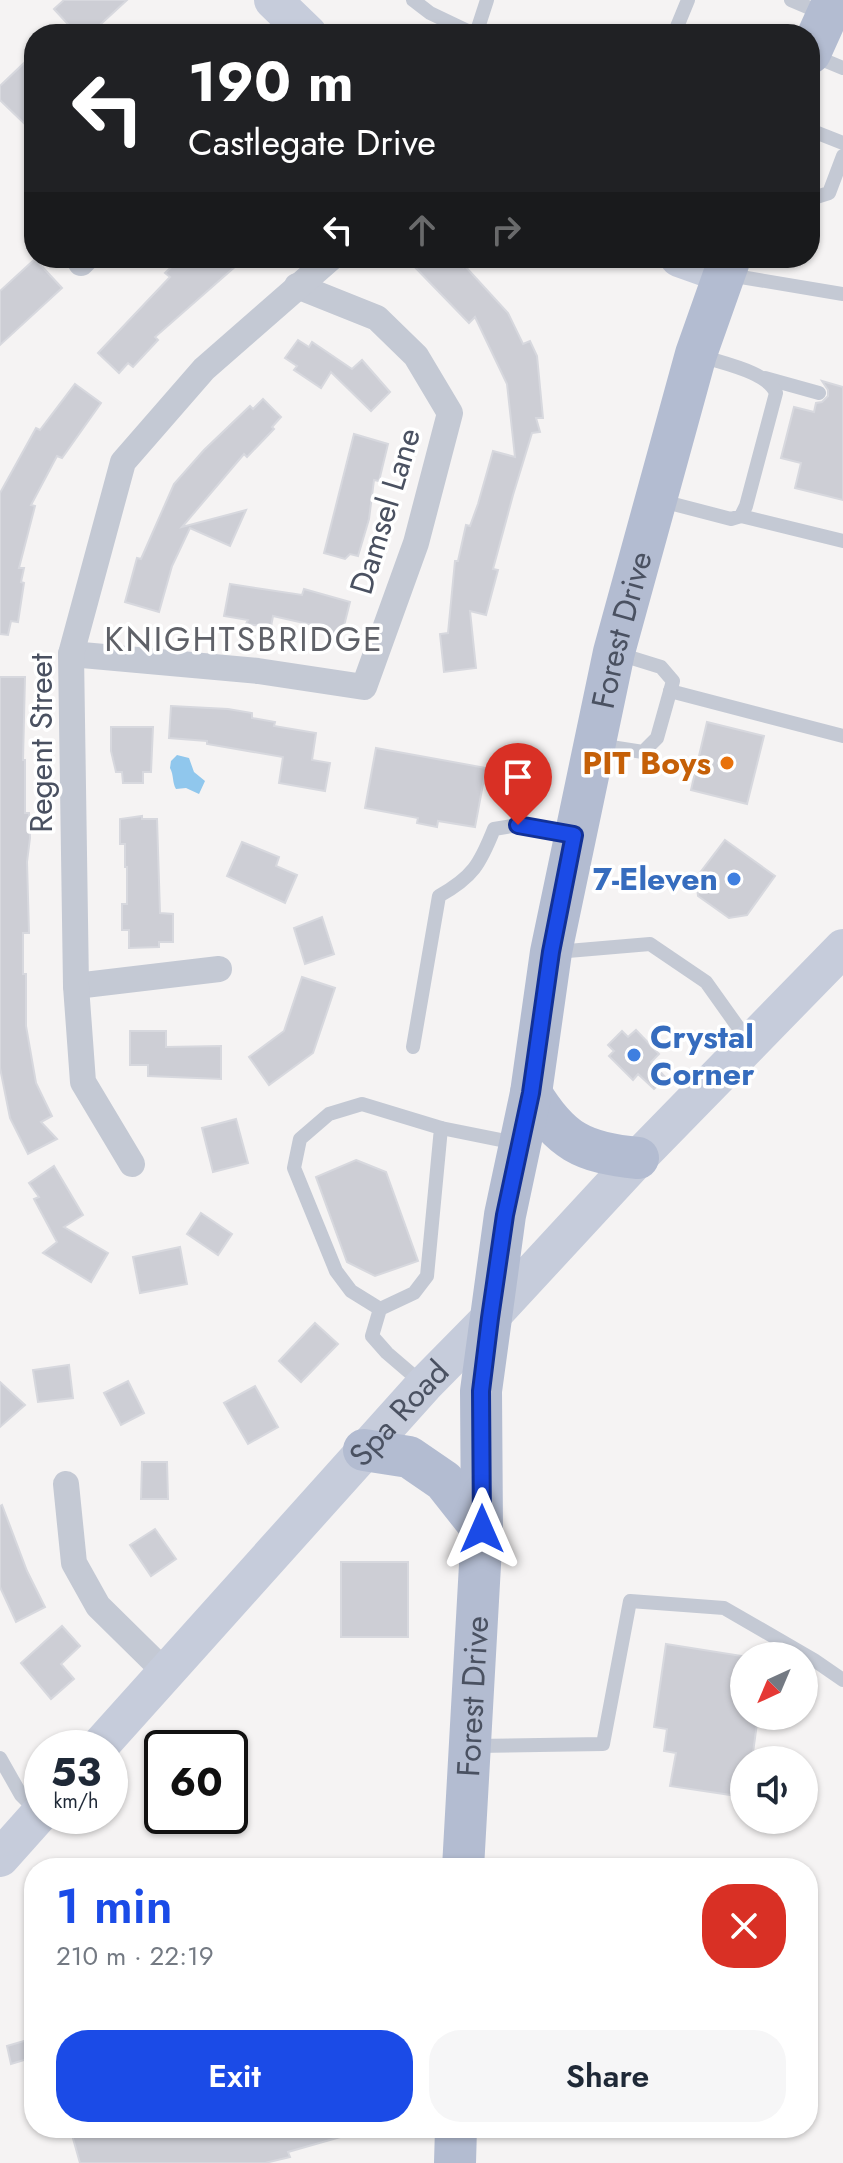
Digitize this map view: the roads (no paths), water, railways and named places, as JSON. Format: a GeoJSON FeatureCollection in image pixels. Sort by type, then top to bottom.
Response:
{"type":"FeatureCollection","features":[{"type":"Feature","properties":{"kind":"main road"},"geometry":{"type":"LineString","coordinates":[[273,0],[298,24]]}},
{"type":"Feature","properties":{"kind":"main road","name":"Forest Drive"},"geometry":{"type":"LineString","coordinates":[[464,1858],[482,1529],[481,1391],[505,1215],[531,1093],[551,952],[614,652],[696,354],[726,268]]}},
{"type":"Feature","properties":{"kind":"main road","name":"Spa Road"},"geometry":{"type":"LineString","coordinates":[[114,1730],[424,1385],[638,1158],[843,948]]}},
{"type":"Feature","properties":{"kind":"main road"},"geometry":{"type":"LineString","coordinates":[[531,1093],[556,1127],[576,1143],[605,1155],[638,1158]]}},
{"type":"Feature","properties":{"kind":"main road"},"geometry":{"type":"LineString","coordinates":[[364,1450],[409,1457],[444,1481],[482,1529]]}},
{"type":"Feature","properties":{"kind":"main road"},"geometry":{"type":"LineString","coordinates":[[0,1858],[24,1831]]}},
{"type":"Feature","properties":{"kind":"main road"},"geometry":{"type":"LineString","coordinates":[[455,2163],[456,2138]]}},
{"type":"Feature","properties":{"kind":"street","name":"Regent Street"},"geometry":{"type":"LineString","coordinates":[[132,1164],[83,1082],[76,986],[71,654],[123,462],[204,369],[319,268]]}},
{"type":"Feature","properties":{"kind":"street","name":"Damsel Lane"},"geometry":{"type":"LineString","coordinates":[[71,654],[258,671],[364,687],[416,543],[450,413],[416,356],[377,318],[297,286]]}},
{"type":"Feature","properties":{"kind":"street"},"geometry":{"type":"LineString","coordinates":[[76,986],[219,969]]}},
{"type":"Feature","properties":{"kind":"street"},"geometry":{"type":"LineString","coordinates":[[66,1484],[74,1563],[98,1606],[165,1672]]}},
{"type":"Feature","properties":{"kind":"lane"},"geometry":{"type":"LineString","coordinates":[[413,0],[430,13],[454,24]]}},
{"type":"Feature","properties":{"kind":"lane"},"geometry":{"type":"LineString","coordinates":[[479,24],[487,0]]}},
{"type":"Feature","properties":{"kind":"lane"},"geometry":{"type":"LineString","coordinates":[[678,24],[688,0]]}},
{"type":"Feature","properties":{"kind":"lane"},"geometry":{"type":"LineString","coordinates":[[820,58],[843,68]]}},
{"type":"Feature","properties":{"kind":"lane"},"geometry":{"type":"LineString","coordinates":[[820,134],[843,143]]}},
{"type":"Feature","properties":{"kind":"lane"},"geometry":{"type":"LineString","coordinates":[[820,196],[829,193],[842,160]]}},
{"type":"Feature","properties":{"kind":"lane"},"geometry":{"type":"LineString","coordinates":[[735,268],[843,294]]}},
{"type":"Feature","properties":{"kind":"lane"},"geometry":{"type":"LineString","coordinates":[[696,354],[763,378],[819,393]]}},
{"type":"Feature","properties":{"kind":"lane"},"geometry":{"type":"LineString","coordinates":[[741,516],[776,393],[763,378]]}},
{"type":"Feature","properties":{"kind":"lane"},"geometry":{"type":"LineString","coordinates":[[654,499],[731,519],[741,516],[843,541]]}},
{"type":"Feature","properties":{"kind":"lane"},"geometry":{"type":"LineString","coordinates":[[593,745],[643,752],[657,738],[673,681],[661,667],[614,652]]}},
{"type":"Feature","properties":{"kind":"lane"},"geometry":{"type":"LineString","coordinates":[[670,691],[843,736]]}},
{"type":"Feature","properties":{"kind":"lane"},"geometry":{"type":"LineString","coordinates":[[413,1047],[439,896],[455,887],[480,864],[494,829],[518,825],[574,835]]}},
{"type":"Feature","properties":{"kind":"lane"},"geometry":{"type":"LineString","coordinates":[[551,952],[650,944],[706,982],[750,1044]]}},
{"type":"Feature","properties":{"kind":"lane"},"geometry":{"type":"LineString","coordinates":[[380,1309],[351,1291],[336,1271],[294,1168],[300,1139],[329,1114],[362,1104],[441,1128],[520,1144]]}},
{"type":"Feature","properties":{"kind":"lane"},"geometry":{"type":"LineString","coordinates":[[424,1385],[372,1336],[380,1309],[414,1293],[427,1276],[441,1128]]}},
{"type":"Feature","properties":{"kind":"lane"},"geometry":{"type":"LineString","coordinates":[[470,1746],[603,1744],[630,1601],[724,1608],[843,1680]]}},
{"type":"Feature","properties":{"kind":"lane"},"geometry":{"type":"LineString","coordinates":[[0,1758],[24,1798]]}},
{"type":"Feature","properties":{"kind":"water"},"geometry":{"type":"Polygon","coordinates":[[[177,755],[189,758],[194,772],[205,781],[199,794],[186,788],[176,789],[170,768],[171,761],[177,755]]]}},
{"type":"Feature","properties":{"kind":"place","name":"PIT Boys"},"geometry":{"type":"Point","coordinates":[727,763]}},
{"type":"Feature","properties":{"kind":"place","name":"7-Eleven"},"geometry":{"type":"Point","coordinates":[734,879]}},
{"type":"Feature","properties":{"kind":"place","name":"Crystal Corner"},"geometry":{"type":"Point","coordinates":[634,1055]}},
{"type":"Feature","properties":{"kind":"district","name":"KNIGHTSBRIDGE"},"geometry":{"type":"Point","coordinates":[244,639]}}]}
